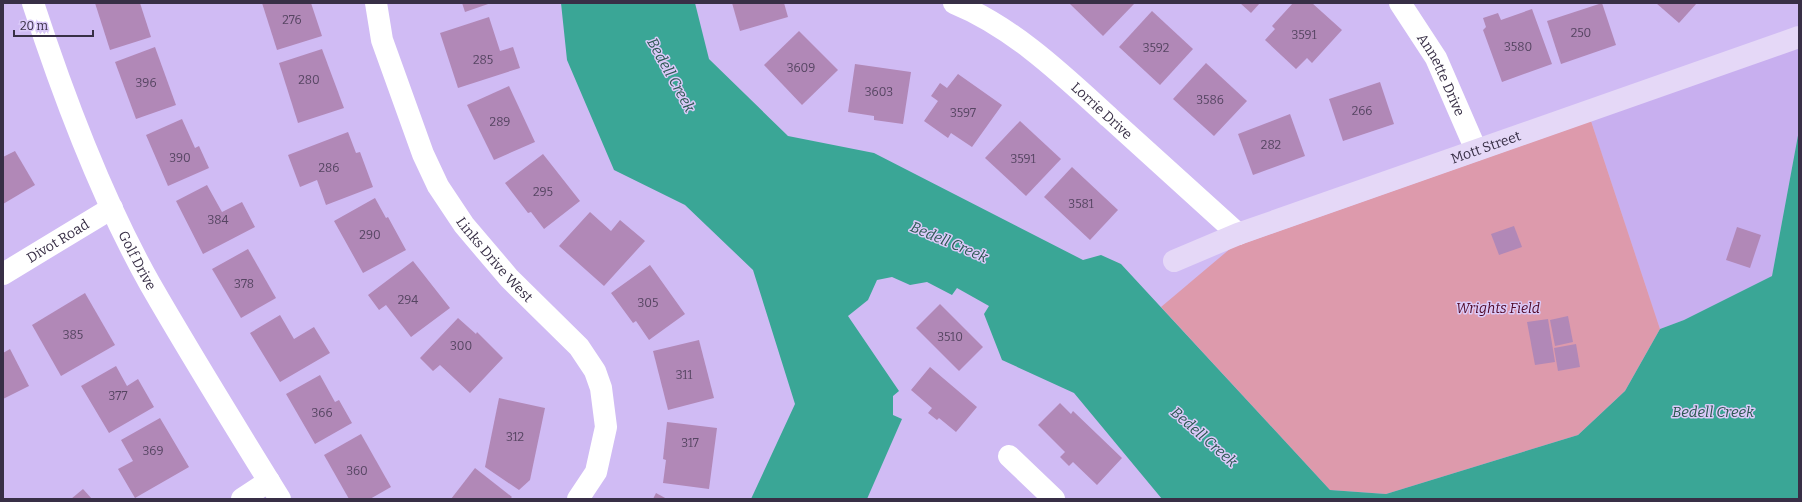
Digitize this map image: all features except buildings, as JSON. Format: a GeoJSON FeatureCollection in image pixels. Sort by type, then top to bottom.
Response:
{"type":"FeatureCollection","features":[{"type":"Feature","properties":{"kind":"street","name":"Golf Drive"},"geometry":{"type":"LineString","coordinates":[[33,3],[59,83],[112,208],[150,284],[280,499]]}},
{"type":"Feature","properties":{"kind":"street","name":"Links Drive West"},"geometry":{"type":"LineString","coordinates":[[376,3],[382,40],[423,154],[438,186],[464,225],[509,278],[579,347],[595,371],[601,388],[606,426],[596,472],[578,499]]}},
{"type":"Feature","properties":{"kind":"street","name":"Lorrie Drive"},"geometry":{"type":"LineString","coordinates":[[954,3],[969,9],[1009,34],[1062,75],[1238,234]]}},
{"type":"Feature","properties":{"kind":"street","name":"Annette Drive"},"geometry":{"type":"LineString","coordinates":[[1400,3],[1436,58],[1476,150]]}},
{"type":"Feature","properties":{"kind":"street","name":"Mott Street"},"geometry":{"type":"LineString","coordinates":[[1174,261],[1238,234],[1799,37]]}},
{"type":"Feature","properties":{"kind":"street","name":"Divot Road"},"geometry":{"type":"LineString","coordinates":[[3,274],[112,208]]}},
{"type":"Feature","properties":{"kind":"street"},"geometry":{"type":"LineString","coordinates":[[1009,456],[1054,499]]}},
{"type":"Feature","properties":{"kind":"street"},"geometry":{"type":"LineString","coordinates":[[242,499],[269,481]]}},
{"type":"Feature","properties":{"kind":"shaded area"},"geometry":{"type":"Polygon","coordinates":[[[1799,47],[1799,130],[1772,276],[1684,320],[1660,329],[1591,121],[1799,47]]]}},
{"type":"Feature","properties":{"kind":"green space","name":"Wrights Field"},"geometry":{"type":"Polygon","coordinates":[[[1591,121],[1660,329],[1625,391],[1578,435],[1386,494],[1330,490],[1161,307],[1231,248],[1591,121]]]}},
{"type":"Feature","properties":{"kind":"water","name":"Bedell Creek"},"geometry":{"type":"Polygon","coordinates":[[[561,3],[695,3],[709,59],[788,136],[874,153],[1083,260],[1101,255],[1121,264],[1330,490],[1386,494],[1578,435],[1625,391],[1660,329],[1684,320],[1772,276],[1799,130],[1799,499],[1162,499],[1074,393],[1002,360],[984,314],[989,306],[957,288],[952,295],[927,282],[910,285],[892,277],[877,280],[868,300],[848,316],[899,391],[893,396],[893,415],[902,419],[867,499],[751,499],[795,404],[753,270],[685,205],[614,170],[567,60],[561,3]]]}}]}
